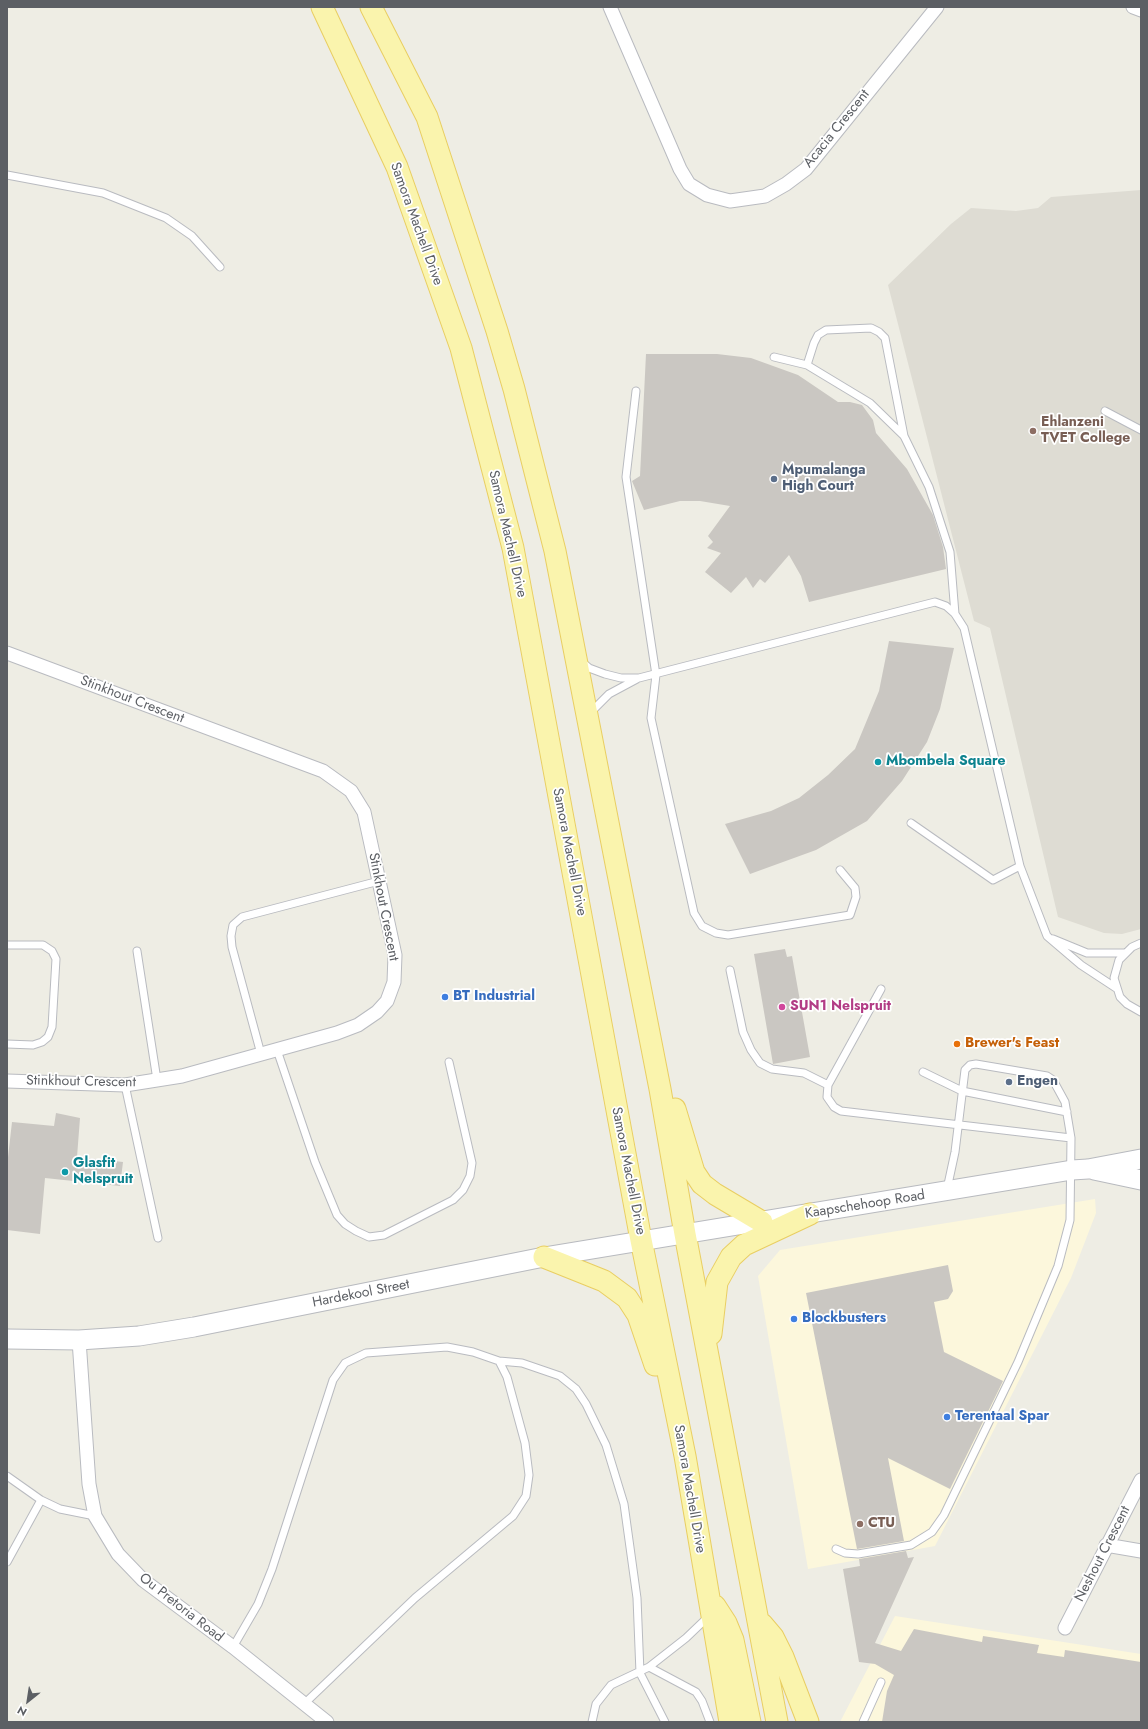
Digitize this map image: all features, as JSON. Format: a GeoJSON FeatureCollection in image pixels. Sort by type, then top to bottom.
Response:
{"type":"FeatureCollection","features":[{"type":"Feature","properties":{"kind":"main road","name":"Samora Machell Drive"},"geometry":{"type":"LineString","coordinates":[[322,7],[397,167],[461,348],[513,548],[641,1240],[685,1456],[730,1722]]}},
{"type":"Feature","properties":{"kind":"main road"},"geometry":{"type":"LineString","coordinates":[[371,7],[427,117],[497,331],[514,389],[554,551],[660,1089],[685,1234],[777,1722]]}},
{"type":"Feature","properties":{"kind":"main road"},"geometry":{"type":"LineString","coordinates":[[636,972],[694,1172],[702,1184],[715,1194],[762,1222]]}},
{"type":"Feature","properties":{"kind":"main road","name":"Kaapschehoop Road"},"geometry":{"type":"LineString","coordinates":[[641,1240],[1107,1166],[1138,1156]]}},
{"type":"Feature","properties":{"kind":"main road"},"geometry":{"type":"LineString","coordinates":[[1080,1170],[1141,1180]]}},
{"type":"Feature","properties":{"kind":"main road"},"geometry":{"type":"LineString","coordinates":[[709,1360],[717,1282],[731,1257],[744,1245],[810,1214]]}},
{"type":"Feature","properties":{"kind":"main road","name":"Hardekool Street"},"geometry":{"type":"LineString","coordinates":[[79,1340],[139,1336],[194,1327],[544,1257],[641,1240]]}},
{"type":"Feature","properties":{"kind":"main road"},"geometry":{"type":"LineString","coordinates":[[544,1257],[604,1281],[627,1298],[638,1315],[685,1456]]}},
{"type":"Feature","properties":{"kind":"main road"},"geometry":{"type":"LineString","coordinates":[[7,1339],[79,1340]]}},
{"type":"Feature","properties":{"kind":"main road"},"geometry":{"type":"LineString","coordinates":[[709,1604],[726,1623],[733,1640],[750,1722]]}},
{"type":"Feature","properties":{"kind":"main road"},"geometry":{"type":"LineString","coordinates":[[757,1619],[773,1637],[783,1657],[808,1722]]}},
{"type":"Feature","properties":{"kind":"street","name":"Acacia Crescent"},"geometry":{"type":"LineString","coordinates":[[610,7],[680,169],[689,184],[707,195],[730,201],[766,196],[786,184],[806,169],[937,7]]}},
{"type":"Feature","properties":{"kind":"street"},"geometry":{"type":"LineString","coordinates":[[1133,7],[1141,10]]}},
{"type":"Feature","properties":{"kind":"street","name":"Stinkhout Crescent"},"geometry":{"type":"LineString","coordinates":[[7,653],[323,771],[351,791],[364,812],[395,955],[394,982],[387,1001],[377,1012],[358,1025],[337,1033],[182,1076],[125,1085],[7,1081]]}},
{"type":"Feature","properties":{"kind":"street","name":"Ou Pretoria Road"},"geometry":{"type":"LineString","coordinates":[[79,1340],[89,1484],[95,1516],[118,1554],[143,1580],[233,1647],[327,1722]]}},
{"type":"Feature","properties":{"kind":"street","name":"Neshout Crescent"},"geometry":{"type":"LineString","coordinates":[[1065,1628],[1106,1545],[1141,1480]]}},
{"type":"Feature","properties":{"kind":"street"},"geometry":{"type":"LineString","coordinates":[[1106,1545],[1141,1551]]}},
{"type":"Feature","properties":{"kind":"lane"},"geometry":{"type":"LineString","coordinates":[[7,175],[103,193],[166,218],[192,236],[220,267]]}},
{"type":"Feature","properties":{"kind":"lane"},"geometry":{"type":"LineString","coordinates":[[807,365],[818,335],[826,330],[871,328],[879,332],[885,338],[904,436],[929,486],[950,552],[955,614]]}},
{"type":"Feature","properties":{"kind":"lane"},"geometry":{"type":"LineString","coordinates":[[774,358],[807,365],[870,403],[904,436]]}},
{"type":"Feature","properties":{"kind":"lane"},"geometry":{"type":"LineString","coordinates":[[636,391],[626,477],[656,675],[651,718],[694,913],[702,926],[716,933],[728,935],[850,915],[856,897],[855,888],[840,870]]}},
{"type":"Feature","properties":{"kind":"lane"},"geometry":{"type":"LineString","coordinates":[[1105,411],[1141,430]]}},
{"type":"Feature","properties":{"kind":"lane"},"geometry":{"type":"LineString","coordinates":[[576,659],[589,668],[604,674],[621,678],[639,678],[656,675],[935,602],[946,606],[955,614],[964,628],[1020,866],[1047,936],[1081,965],[1116,988]]}},
{"type":"Feature","properties":{"kind":"lane"},"geometry":{"type":"LineString","coordinates":[[587,717],[609,694],[639,678]]}},
{"type":"Feature","properties":{"kind":"lane"},"geometry":{"type":"LineString","coordinates":[[912,823],[992,880],[1020,866]]}},
{"type":"Feature","properties":{"kind":"lane"},"geometry":{"type":"LineString","coordinates":[[261,1054],[232,947],[231,936],[233,925],[242,918],[380,881]]}},
{"type":"Feature","properties":{"kind":"lane"},"geometry":{"type":"LineString","coordinates":[[1047,936],[1087,953],[1124,953]]}},
{"type":"Feature","properties":{"kind":"lane"},"geometry":{"type":"LineString","coordinates":[[1141,943],[1124,953],[1115,969],[1116,988],[1120,997],[1127,1004],[1141,1012]]}},
{"type":"Feature","properties":{"kind":"lane"},"geometry":{"type":"LineString","coordinates":[[7,944],[43,945],[52,951],[56,959],[52,1027],[48,1037],[42,1042],[33,1045],[7,1044]]}},
{"type":"Feature","properties":{"kind":"lane"},"geometry":{"type":"LineString","coordinates":[[137,951],[157,1080]]}},
{"type":"Feature","properties":{"kind":"lane"},"geometry":{"type":"LineString","coordinates":[[730,970],[743,1032],[751,1050],[760,1062],[772,1069],[804,1073],[828,1085]]}},
{"type":"Feature","properties":{"kind":"lane"},"geometry":{"type":"LineString","coordinates":[[881,989],[828,1085],[828,1097],[830,1103],[841,1111],[1071,1138]]}},
{"type":"Feature","properties":{"kind":"lane"},"geometry":{"type":"LineString","coordinates":[[277,1050],[315,1162],[337,1215],[345,1224],[370,1237],[384,1235],[453,1200],[463,1190],[470,1176],[472,1163],[449,1062]]}},
{"type":"Feature","properties":{"kind":"lane"},"geometry":{"type":"LineString","coordinates":[[836,1549],[845,1553],[858,1554],[911,1545],[932,1532],[944,1515],[1018,1362],[1058,1266],[1070,1220],[1080,1170],[1071,1138],[1065,1102],[1053,1080],[1048,1076],[976,1064],[970,1065],[965,1070],[947,1192]]}},
{"type":"Feature","properties":{"kind":"lane"},"geometry":{"type":"LineString","coordinates":[[923,1072],[962,1091],[1066,1112]]}},
{"type":"Feature","properties":{"kind":"lane"},"geometry":{"type":"LineString","coordinates":[[125,1085],[158,1238]]}},
{"type":"Feature","properties":{"kind":"lane"},"geometry":{"type":"LineString","coordinates":[[233,1647],[258,1604],[272,1569],[333,1380],[345,1362],[366,1352],[447,1347],[473,1352],[499,1361],[522,1363],[560,1376],[576,1389],[586,1404],[606,1445],[624,1504],[637,1598],[640,1673],[665,1722]]}},
{"type":"Feature","properties":{"kind":"lane"},"geometry":{"type":"LineString","coordinates":[[304,1704],[416,1598],[513,1516],[526,1496],[529,1475],[525,1443],[507,1377],[499,1361]]}},
{"type":"Feature","properties":{"kind":"lane"},"geometry":{"type":"LineString","coordinates":[[7,1476],[41,1500],[60,1509],[95,1516]]}},
{"type":"Feature","properties":{"kind":"lane"},"geometry":{"type":"LineString","coordinates":[[7,1562],[41,1500]]}},
{"type":"Feature","properties":{"kind":"lane"},"geometry":{"type":"LineString","coordinates":[[592,1722],[596,1704],[611,1685],[640,1673],[686,1638],[709,1604]]}},
{"type":"Feature","properties":{"kind":"lane"},"geometry":{"type":"LineString","coordinates":[[649,1667],[696,1692],[702,1701],[710,1722]]}},
{"type":"Feature","properties":{"kind":"lane"},"geometry":{"type":"LineString","coordinates":[[863,1722],[881,1682]]}},
{"type":"Feature","properties":{"kind":"shaded area","name":"Ehlanzeni TVET College"},"geometry":{"type":"Polygon","coordinates":[[[1141,190],[1141,929],[1122,934],[1104,933],[1058,917],[990,628],[974,621],[888,285],[951,224],[971,208],[1016,211],[1038,208],[1051,197],[1141,190]]]}},
{"type":"Feature","properties":{"kind":"shaded area"},"geometry":{"type":"Polygon","coordinates":[[[1095,1199],[1096,1213],[1071,1278],[935,1546],[808,1569],[758,1276],[780,1250],[1095,1199]]]}},
{"type":"Feature","properties":{"kind":"shaded area"},"geometry":{"type":"Polygon","coordinates":[[[895,1616],[1141,1654],[1141,1722],[840,1722],[895,1616]]]}},
{"type":"Feature","properties":{"kind":"building","name":"Mpumalanga High Court"},"geometry":{"type":"Polygon","coordinates":[[[646,354],[717,354],[751,358],[798,375],[838,402],[850,402],[862,405],[873,420],[876,433],[907,469],[933,515],[943,547],[946,569],[809,602],[801,576],[789,555],[765,583],[760,579],[753,588],[746,577],[731,593],[705,572],[721,553],[707,548],[713,542],[708,536],[730,506],[700,501],[680,501],[644,510],[632,481],[640,476],[646,354]]]}},
{"type":"Feature","properties":{"kind":"building","name":"Mbombela Square"},"geometry":{"type":"Polygon","coordinates":[[[889,641],[954,648],[940,709],[927,742],[902,781],[867,821],[816,850],[750,874],[725,824],[771,811],[799,798],[828,775],[855,749],[879,691],[889,641]]]}},
{"type":"Feature","properties":{"kind":"building","name":"SUN1 Nelspruit"},"geometry":{"type":"Polygon","coordinates":[[[785,949],[787,957],[792,956],[810,1057],[773,1064],[754,954],[785,949]]]}},
{"type":"Feature","properties":{"kind":"building","name":"Glasfit Nelspruit"},"geometry":{"type":"Polygon","coordinates":[[[56,1113],[80,1118],[77,1157],[123,1162],[120,1186],[45,1178],[40,1234],[7,1230],[7,1166],[12,1122],[54,1126],[56,1113]]]}},
{"type":"Feature","properties":{"kind":"building"},"geometry":{"type":"Polygon","coordinates":[[[948,1265],[953,1291],[948,1299],[934,1302],[944,1352],[1003,1381],[950,1489],[888,1458],[904,1541],[857,1549],[806,1293],[948,1265]]]}},
{"type":"Feature","properties":{"kind":"building"},"geometry":{"type":"Polygon","coordinates":[[[906,1551],[908,1558],[914,1557],[875,1643],[901,1651],[914,1629],[982,1642],[983,1636],[1039,1645],[1037,1653],[1064,1657],[1065,1650],[1141,1662],[1141,1722],[882,1722],[887,1691],[894,1675],[875,1664],[859,1662],[843,1569],[860,1566],[859,1559],[906,1551]]]}},
{"type":"Feature","properties":{"kind":"place","name":"Ehlanzeni TVET College"},"geometry":{"type":"Point","coordinates":[1033,431]}},
{"type":"Feature","properties":{"kind":"place","name":"Mpumalanga High Court"},"geometry":{"type":"Point","coordinates":[774,479]}},
{"type":"Feature","properties":{"kind":"place","name":"Mbombela Square"},"geometry":{"type":"Point","coordinates":[878,762]}},
{"type":"Feature","properties":{"kind":"place","name":"BT Industrial"},"geometry":{"type":"Point","coordinates":[445,997]}},
{"type":"Feature","properties":{"kind":"place","name":"SUN1 Nelspruit"},"geometry":{"type":"Point","coordinates":[782,1007]}},
{"type":"Feature","properties":{"kind":"place","name":"Brewer's Feast"},"geometry":{"type":"Point","coordinates":[957,1044]}},
{"type":"Feature","properties":{"kind":"place","name":"Engen"},"geometry":{"type":"Point","coordinates":[1009,1082]}},
{"type":"Feature","properties":{"kind":"place","name":"Glasfit Nelspruit"},"geometry":{"type":"Point","coordinates":[65,1172]}},
{"type":"Feature","properties":{"kind":"place","name":"Blockbusters"},"geometry":{"type":"Point","coordinates":[794,1319]}},
{"type":"Feature","properties":{"kind":"place","name":"Terentaal Spar"},"geometry":{"type":"Point","coordinates":[947,1417]}},
{"type":"Feature","properties":{"kind":"place","name":"CTU"},"geometry":{"type":"Point","coordinates":[860,1524]}}]}
